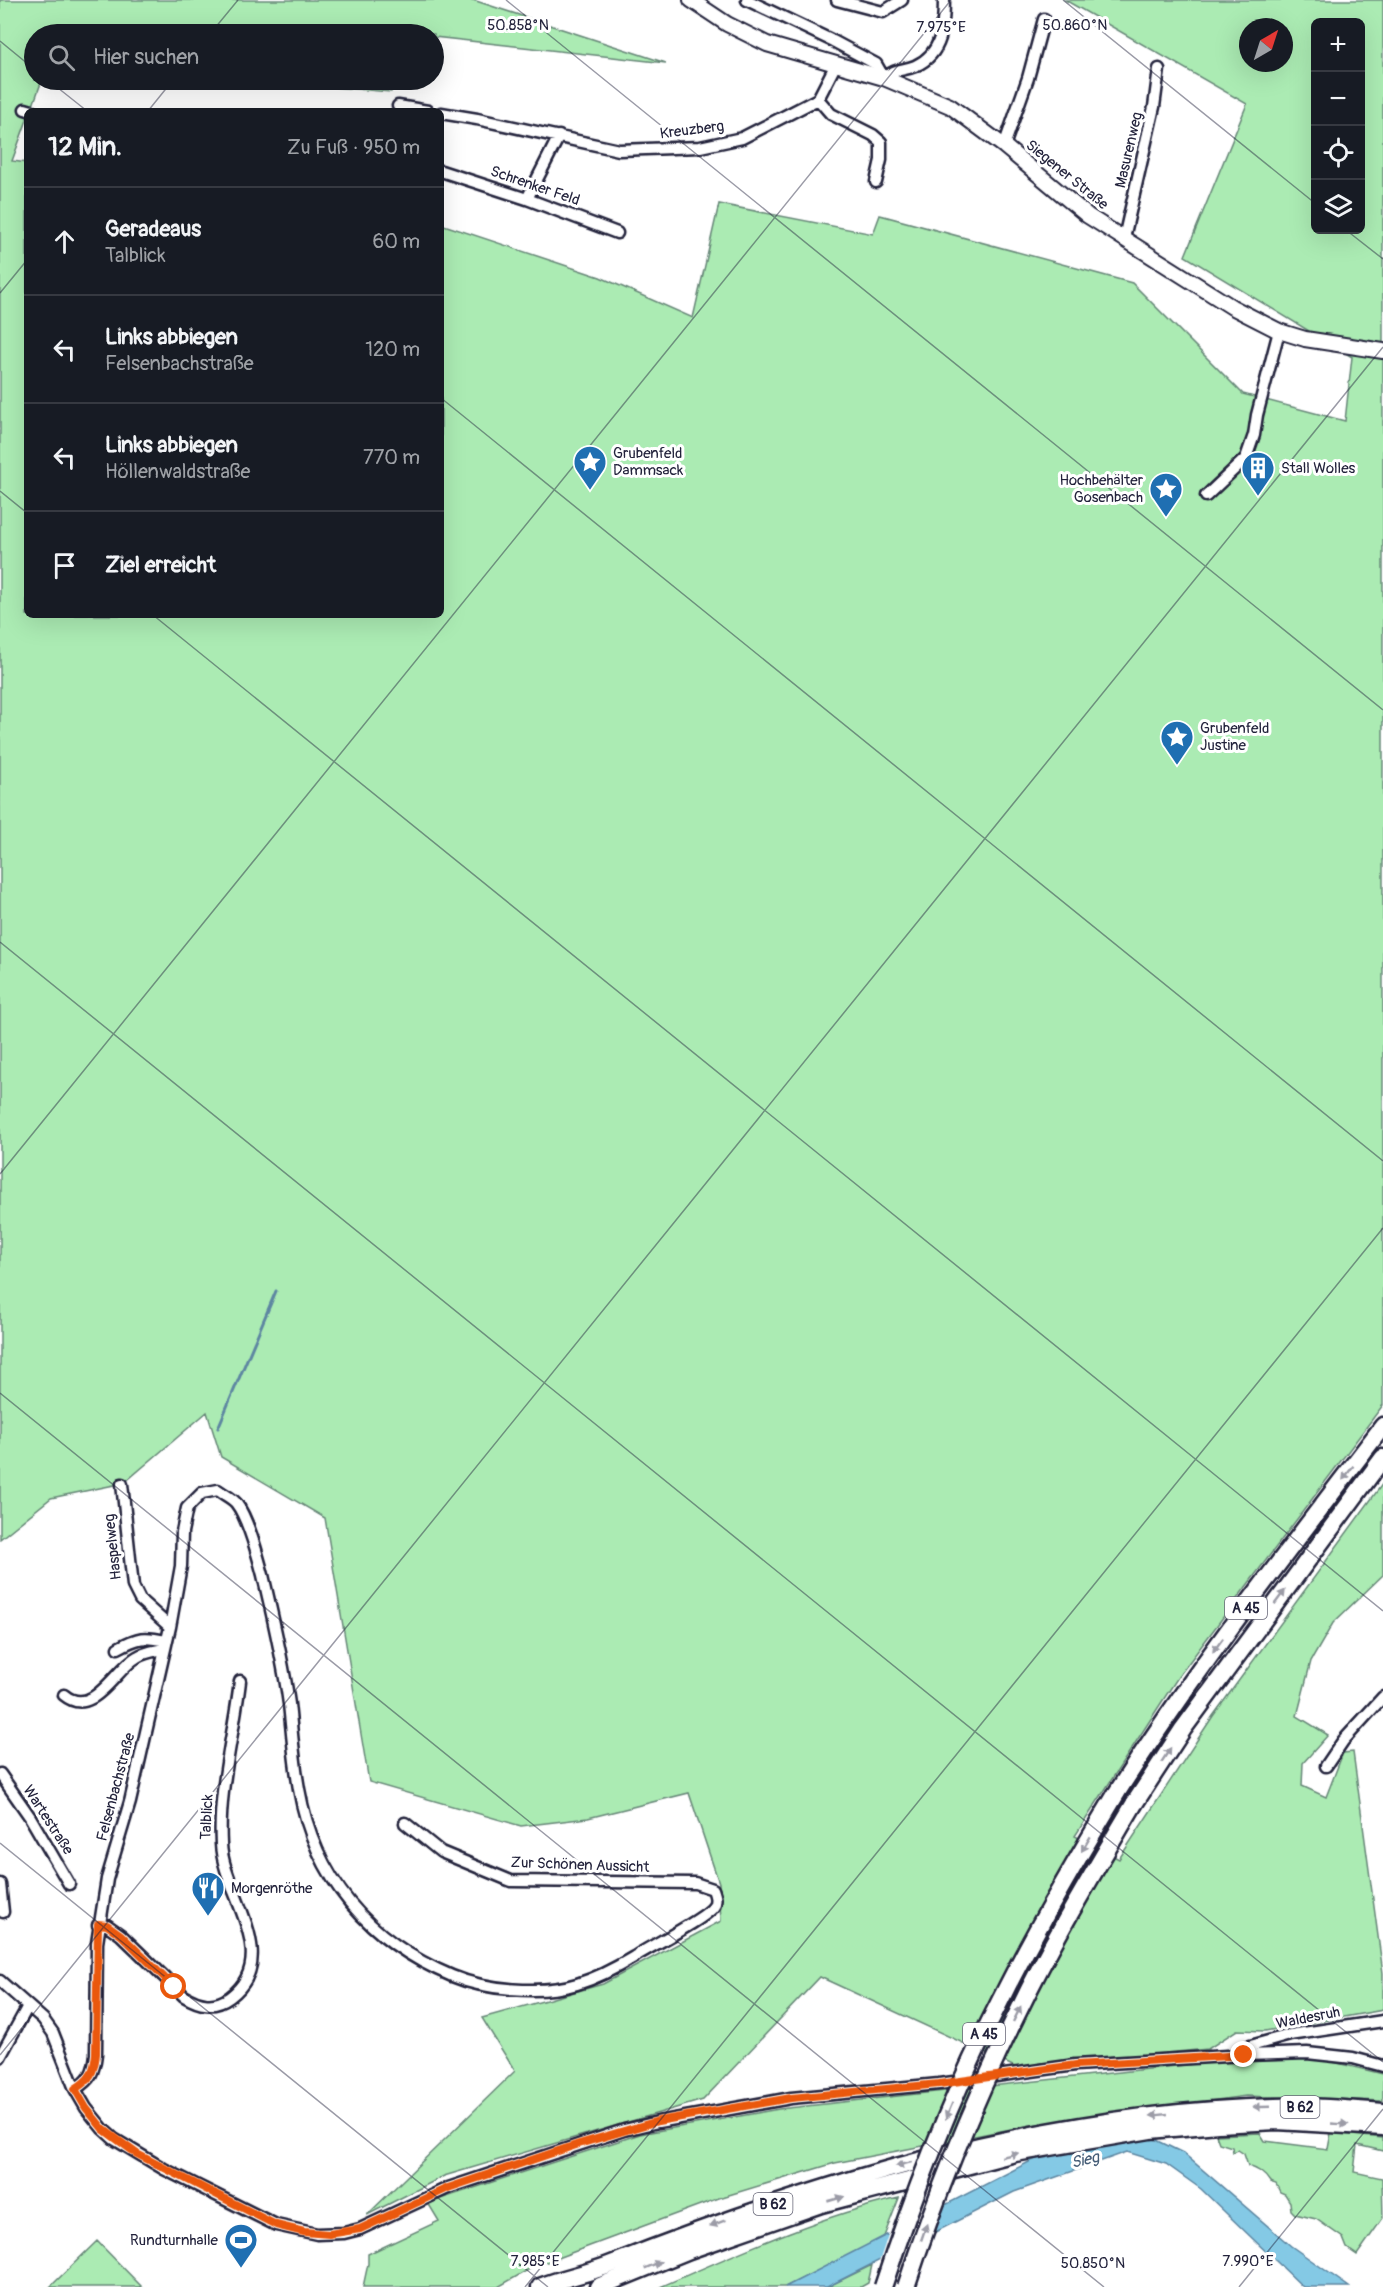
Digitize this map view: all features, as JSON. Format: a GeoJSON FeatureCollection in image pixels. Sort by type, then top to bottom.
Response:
{"type":"FeatureCollection","features":[{"type":"Feature","properties":{"kind":"highway","name":"A 45"},"geometry":{"type":"LineString","coordinates":[[882,2287],[905,2220],[949,2110],[999,2002],[1055,1896],[1154,1735],[1383,1426]]}},
{"type":"Feature","properties":{"kind":"highway","name":"A 45"},"geometry":{"type":"LineString","coordinates":[[906,2287],[926,2226],[969,2117],[1019,2010],[1074,1905],[1134,1804],[1196,1711],[1383,1458]]}},
{"type":"Feature","properties":{"kind":"highway","name":"B 62"},"geometry":{"type":"LineString","coordinates":[[540,2287],[589,2273],[750,2212],[887,2169],[961,2151],[1083,2126],[1218,2116],[1288,2107],[1383,2112]]}},
{"type":"Feature","properties":{"kind":"highway","name":"B 62"},"geometry":{"type":"LineString","coordinates":[[598,2287],[752,2226],[820,2204],[953,2168],[1080,2141],[1218,2116],[1383,2127]]}},
{"type":"Feature","properties":{"kind":"highway","name":"B 62"},"geometry":{"type":"LineString","coordinates":[[563,2287],[589,2273]]}},
{"type":"Feature","properties":{"kind":"main road","name":"Siegener Straße"},"geometry":{"type":"LineString","coordinates":[[692,0],[727,24],[767,44],[884,78],[950,106],[1004,146],[1088,216],[1232,307],[1279,331],[1305,339],[1383,351]]}},
{"type":"Feature","properties":{"kind":"street"},"geometry":{"type":"LineString","coordinates":[[747,0],[876,64],[884,78],[894,70],[916,66],[933,52],[943,33],[941,2]]}},
{"type":"Feature","properties":{"kind":"street"},"geometry":{"type":"LineString","coordinates":[[837,0],[884,12],[902,0]]}},
{"type":"Feature","properties":{"kind":"street"},"geometry":{"type":"LineString","coordinates":[[1004,146],[1028,78],[1044,19]]}},
{"type":"Feature","properties":{"kind":"street"},"geometry":{"type":"LineString","coordinates":[[836,64],[818,99],[831,114],[873,135],[881,142],[881,160],[876,182]]}},
{"type":"Feature","properties":{"kind":"street","name":"Masurenweg"},"geometry":{"type":"LineString","coordinates":[[1124,238],[1154,107],[1159,69]]}},
{"type":"Feature","properties":{"kind":"street","name":"Kreuzberg"},"geometry":{"type":"LineString","coordinates":[[444,114],[619,150],[700,147],[742,138],[818,99]]}},
{"type":"Feature","properties":{"kind":"street"},"geometry":{"type":"LineString","coordinates":[[398,106],[410,108]]}},
{"type":"Feature","properties":{"kind":"street"},"geometry":{"type":"LineString","coordinates":[[527,198],[559,136]]}},
{"type":"Feature","properties":{"kind":"street","name":"Schrenker Feld"},"geometry":{"type":"LineString","coordinates":[[444,172],[527,198],[617,233]]}},
{"type":"Feature","properties":{"kind":"street"},"geometry":{"type":"LineString","coordinates":[[1206,496],[1246,458],[1254,435],[1279,331]]}},
{"type":"Feature","properties":{"kind":"street","name":"Haspelweg"},"geometry":{"type":"LineString","coordinates":[[122,1484],[133,1586],[140,1600],[170,1627]]}},
{"type":"Feature","properties":{"kind":"street","name":"Felsenbachstraße"},"geometry":{"type":"LineString","coordinates":[[75,2089],[87,2081],[94,2071],[98,1924],[107,1879],[130,1802],[170,1627],[180,1575],[185,1516],[187,1508],[202,1493],[218,1490],[236,1502],[260,1563],[281,1651],[299,1789],[308,1828],[329,1876],[360,1915],[386,1938],[433,1968],[471,1984],[509,1989],[540,1989],[575,1985],[602,1974],[693,1922],[713,1908]]}},
{"type":"Feature","properties":{"kind":"street"},"geometry":{"type":"LineString","coordinates":[[118,1648],[146,1637],[165,1645]]}},
{"type":"Feature","properties":{"kind":"street"},"geometry":{"type":"LineString","coordinates":[[64,1695],[71,1701],[88,1701],[136,1657],[165,1645]]}},
{"type":"Feature","properties":{"kind":"street","name":"Talblick"},"geometry":{"type":"LineString","coordinates":[[98,1924],[107,1925],[121,1935],[184,1996],[195,2003],[205,2006],[222,2002],[229,1998],[243,1982],[252,1962],[251,1942],[226,1871],[221,1846],[223,1792],[240,1681]]}},
{"type":"Feature","properties":{"kind":"street"},"geometry":{"type":"LineString","coordinates":[[1326,1766],[1343,1741],[1383,1697]]}},
{"type":"Feature","properties":{"kind":"street","name":"Wartestraße"},"geometry":{"type":"LineString","coordinates":[[0,1774],[30,1817],[69,1884]]}},
{"type":"Feature","properties":{"kind":"street","name":"Zur Schönen Aussicht"},"geometry":{"type":"LineString","coordinates":[[405,1823],[441,1852],[511,1881],[695,1883],[713,1889],[716,1898],[713,1908]]}},
{"type":"Feature","properties":{"kind":"street"},"geometry":{"type":"LineString","coordinates":[[0,1884],[3,1912]]}},
{"type":"Feature","properties":{"kind":"street"},"geometry":{"type":"LineString","coordinates":[[0,1981],[43,2019],[53,2033],[75,2089],[86,2108],[103,2129],[137,2154],[276,2225],[304,2232],[329,2234],[360,2229],[448,2188],[579,2144],[658,2121],[791,2098],[939,2084],[1076,2065],[1244,2055],[1307,2053],[1353,2058],[1383,2066]]}},
{"type":"Feature","properties":{"kind":"street"},"geometry":{"type":"LineString","coordinates":[[0,2057],[28,2006]]}},
{"type":"Feature","properties":{"kind":"street","name":"Waldesruh"},"geometry":{"type":"LineString","coordinates":[[1244,2055],[1247,2047],[1290,2035],[1383,2021]]}},
{"type":"Feature","properties":{"kind":"green space"},"geometry":{"type":"Polygon","coordinates":[[[0,0],[473,0],[666,63],[444,38],[444,24],[24,24],[24,90],[38,90],[32,108],[24,108],[24,128],[12,161],[24,163],[24,618],[444,618],[444,225],[600,277],[693,318],[719,204],[873,234],[880,215],[1132,283],[1243,394],[1345,421],[1352,357],[1185,256],[1247,104],[1065,0],[1383,0],[1383,1405],[1178,1677],[1075,1836],[1119,1859],[1213,1716],[1383,1483],[1383,1575],[1333,1623],[1311,1661],[1297,1716],[1328,1735],[1303,1763],[1302,1786],[1326,1797],[1343,1753],[1353,1752],[1383,1973],[1383,2010],[1265,2031],[1237,2030],[1208,2049],[1015,2067],[820,1977],[703,2100],[444,2176],[367,2215],[515,2071],[482,2018],[603,1984],[721,1921],[719,1883],[689,1793],[588,1818],[521,1826],[369,1782],[325,1518],[221,1457],[207,1412],[124,1483],[51,1498],[0,1539],[0,0]]]}},
{"type":"Feature","properties":{"kind":"green space"},"geometry":{"type":"Polygon","coordinates":[[[367,90],[391,90],[391,92],[367,90]]]}},
{"type":"Feature","properties":{"kind":"green space"},"geometry":{"type":"Polygon","coordinates":[[[1316,2058],[1383,2074],[1383,2101],[1246,2096],[1031,2125],[835,2163],[719,2198],[533,2267],[498,2287],[363,2287],[368,2254],[439,2221],[428,2203],[640,2134],[779,2109],[1222,2061],[1316,2058]]]}},
{"type":"Feature","properties":{"kind":"green space"},"geometry":{"type":"Polygon","coordinates":[[[1260,2133],[1265,2141],[1328,2149],[1331,2133],[1383,2138],[1383,2151],[1357,2145],[1354,2172],[1382,2178],[1383,2218],[1357,2255],[1347,2248],[1343,2238],[1316,2219],[1295,2214],[1285,2194],[1280,2192],[1276,2184],[1270,2182],[1255,2168],[1248,2166],[1244,2154],[1238,2150],[1233,2152],[1232,2147],[1219,2143],[1216,2135],[1260,2133]]]}},
{"type":"Feature","properties":{"kind":"green space"},"geometry":{"type":"Polygon","coordinates":[[[899,2198],[883,2239],[785,2287],[660,2287],[807,2226],[899,2198]]]}},
{"type":"Feature","properties":{"kind":"green space"},"geometry":{"type":"Polygon","coordinates":[[[97,2241],[142,2287],[50,2287],[97,2241]]]}},
{"type":"Feature","properties":{"kind":"green space"},"geometry":{"type":"Polygon","coordinates":[[[872,2265],[868,2283],[861,2287],[827,2287],[872,2265]]]}},
{"type":"Feature","properties":{"kind":"water","name":"Sieg"},"geometry":{"type":"Polygon","coordinates":[[[1142,2133],[1183,2153],[1291,2246],[1349,2287],[1303,2287],[1201,2189],[1166,2164],[1127,2152],[1014,2192],[827,2287],[785,2287],[1031,2161],[1085,2140],[1142,2133]]]}},
{"type":"Feature","properties":{"kind":"pier"},"geometry":{"type":"Polygon","coordinates":[[[944,2204],[932,2237],[878,2265],[889,2232],[944,2204]]]}},
{"type":"Feature","properties":{"kind":"waterway"},"geometry":{"type":"LineString","coordinates":[[218,1428],[276,1291]]}},
{"type":"Feature","properties":{"kind":"place","name":"Grubenfeld Dammsack"},"geometry":{"type":"Point","coordinates":[590,491]}},
{"type":"Feature","properties":{"kind":"place","name":"Stall Wolles"},"geometry":{"type":"Point","coordinates":[1258,497]}},
{"type":"Feature","properties":{"kind":"place","name":"Hochbehälter Gosenbach"},"geometry":{"type":"Point","coordinates":[1166,518]}},
{"type":"Feature","properties":{"kind":"place","name":"Grubenfeld Justine"},"geometry":{"type":"Point","coordinates":[1177,766]}},
{"type":"Feature","properties":{"kind":"place","name":"Morgenröthe"},"geometry":{"type":"Point","coordinates":[208,1917]}},
{"type":"Feature","properties":{"kind":"place","name":"Rundturnhalle"},"geometry":{"type":"Point","coordinates":[241,2269]}},
{"type":"Feature","properties":{"kind":"route"},"geometry":{"type":"LineString","coordinates":[[174,1987],[121,1935],[107,1925],[98,1924],[94,2071],[87,2081],[75,2089],[86,2108],[103,2129],[137,2154],[276,2225],[317,2234],[344,2233],[360,2229],[448,2188],[579,2144],[658,2121],[791,2098],[883,2091],[1076,2065],[1244,2055]]}}]}
